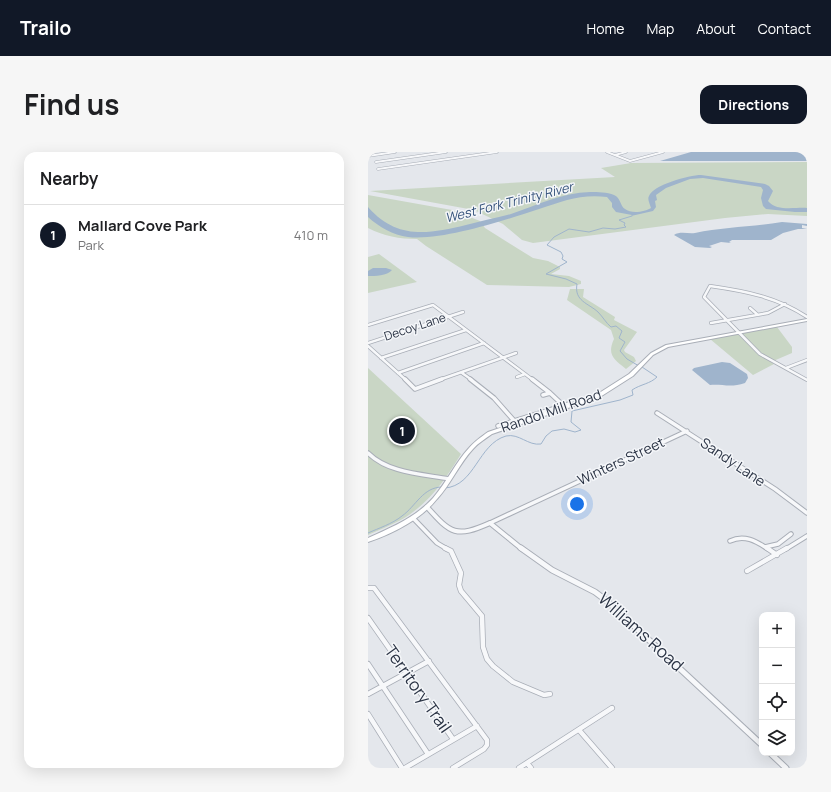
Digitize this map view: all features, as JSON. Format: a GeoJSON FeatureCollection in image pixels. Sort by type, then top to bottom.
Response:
{"type":"FeatureCollection","features":[{"type":"Feature","properties":{"kind":"main road","name":"Randol Mill Road"},"geometry":{"type":"LineString","coordinates":[[368,540],[413,518],[427,508],[474,444],[490,433],[516,422],[606,392],[636,371],[660,349],[673,344],[807,318]]}},
{"type":"Feature","properties":{"kind":"street"},"geometry":{"type":"LineString","coordinates":[[368,156],[395,152]]}},
{"type":"Feature","properties":{"kind":"street"},"geometry":{"type":"LineString","coordinates":[[441,152],[450,159]]}},
{"type":"Feature","properties":{"kind":"street"},"geometry":{"type":"LineString","coordinates":[[376,162],[446,152]]}},
{"type":"Feature","properties":{"kind":"street"},"geometry":{"type":"LineString","coordinates":[[378,169],[497,152]]}},
{"type":"Feature","properties":{"kind":"street"},"geometry":{"type":"LineString","coordinates":[[607,152],[630,161],[663,152]]}},
{"type":"Feature","properties":{"kind":"street"},"geometry":{"type":"LineString","coordinates":[[614,155],[626,152]]}},
{"type":"Feature","properties":{"kind":"street"},"geometry":{"type":"LineString","coordinates":[[807,318],[785,304],[766,296],[710,286],[704,297],[760,354],[807,380]]}},
{"type":"Feature","properties":{"kind":"street"},"geometry":{"type":"LineString","coordinates":[[711,323],[770,312],[785,304]]}},
{"type":"Feature","properties":{"kind":"street"},"geometry":{"type":"LineString","coordinates":[[368,324],[433,305],[550,392],[566,406]]}},
{"type":"Feature","properties":{"kind":"street"},"geometry":{"type":"LineString","coordinates":[[750,308],[758,315]]}},
{"type":"Feature","properties":{"kind":"street","name":"Decoy Lane"},"geometry":{"type":"LineString","coordinates":[[368,342],[463,312]]}},
{"type":"Feature","properties":{"kind":"street"},"geometry":{"type":"LineString","coordinates":[[381,358],[466,330]]}},
{"type":"Feature","properties":{"kind":"street"},"geometry":{"type":"LineString","coordinates":[[398,373],[484,343]]}},
{"type":"Feature","properties":{"kind":"street"},"geometry":{"type":"LineString","coordinates":[[368,346],[415,389],[516,353]]}},
{"type":"Feature","properties":{"kind":"street"},"geometry":{"type":"LineString","coordinates":[[786,368],[807,360]]}},
{"type":"Feature","properties":{"kind":"street"},"geometry":{"type":"LineString","coordinates":[[462,373],[494,398],[516,422]]}},
{"type":"Feature","properties":{"kind":"street"},"geometry":{"type":"LineString","coordinates":[[517,377],[525,374]]}},
{"type":"Feature","properties":{"kind":"street"},"geometry":{"type":"LineString","coordinates":[[543,395],[550,392]]}},
{"type":"Feature","properties":{"kind":"street","name":"Sandy Lane"},"geometry":{"type":"LineString","coordinates":[[656,412],[775,489],[807,513]]}},
{"type":"Feature","properties":{"kind":"street","name":"Randol Mill Road"},"geometry":{"type":"LineString","coordinates":[[498,426],[516,422]]}},
{"type":"Feature","properties":{"kind":"street","name":"Winters Street"},"geometry":{"type":"LineString","coordinates":[[490,523],[687,431]]}},
{"type":"Feature","properties":{"kind":"street"},"geometry":{"type":"LineString","coordinates":[[368,453],[386,468],[447,482]]}},
{"type":"Feature","properties":{"kind":"street"},"geometry":{"type":"LineString","coordinates":[[427,508],[443,525],[455,533],[471,531],[490,523]]}},
{"type":"Feature","properties":{"kind":"street"},"geometry":{"type":"LineString","coordinates":[[413,518],[437,543],[451,551],[461,573],[461,591],[482,616],[484,654],[493,666],[510,680],[525,688],[544,695],[550,694]]}},
{"type":"Feature","properties":{"kind":"street","name":"Williams Road"},"geometry":{"type":"LineString","coordinates":[[490,523],[531,556],[562,575],[592,590],[614,606],[759,742]]}},
{"type":"Feature","properties":{"kind":"street"},"geometry":{"type":"LineString","coordinates":[[765,547],[778,544],[791,534]]}},
{"type":"Feature","properties":{"kind":"street"},"geometry":{"type":"LineString","coordinates":[[730,541],[734,538],[743,536],[777,555]]}},
{"type":"Feature","properties":{"kind":"street"},"geometry":{"type":"LineString","coordinates":[[747,570],[754,568],[777,555],[807,536]]}},
{"type":"Feature","properties":{"kind":"street"},"geometry":{"type":"LineString","coordinates":[[368,588],[374,588],[487,740],[487,745],[484,749],[453,768]]}},
{"type":"Feature","properties":{"kind":"street","name":"Territory Trail"},"geometry":{"type":"LineString","coordinates":[[368,618],[453,739]]}},
{"type":"Feature","properties":{"kind":"street"},"geometry":{"type":"LineString","coordinates":[[368,694],[429,661]]}},
{"type":"Feature","properties":{"kind":"street"},"geometry":{"type":"LineString","coordinates":[[368,664],[428,754]]}},
{"type":"Feature","properties":{"kind":"street"},"geometry":{"type":"LineString","coordinates":[[519,768],[612,708]]}},
{"type":"Feature","properties":{"kind":"street"},"geometry":{"type":"LineString","coordinates":[[368,714],[403,768],[476,726]]}},
{"type":"Feature","properties":{"kind":"street"},"geometry":{"type":"LineString","coordinates":[[579,730],[612,768]]}},
{"type":"Feature","properties":{"kind":"street"},"geometry":{"type":"LineString","coordinates":[[773,756],[786,768]]}},
{"type":"Feature","properties":{"kind":"street"},"geometry":{"type":"LineString","coordinates":[[527,763],[531,768]]}},
{"type":"Feature","properties":{"kind":"green space"},"geometry":{"type":"Polygon","coordinates":[[[807,162],[807,216],[768,214],[725,218],[533,243],[522,240],[503,224],[474,210],[370,191],[615,177],[601,168],[631,163],[807,162]]]}},
{"type":"Feature","properties":{"kind":"green space"},"geometry":{"type":"Polygon","coordinates":[[[368,195],[452,210],[480,221],[485,228],[533,258],[548,261],[560,267],[560,269],[551,274],[569,276],[581,281],[581,284],[569,287],[487,285],[417,239],[392,236],[368,228],[368,195]]]}},
{"type":"Feature","properties":{"kind":"green space"},"geometry":{"type":"Polygon","coordinates":[[[379,254],[417,282],[368,293],[368,257],[379,254]]]}},
{"type":"Feature","properties":{"kind":"green space"},"geometry":{"type":"Polygon","coordinates":[[[570,289],[584,289],[583,297],[615,317],[614,320],[637,332],[624,350],[634,357],[636,361],[626,369],[612,356],[611,349],[614,339],[611,330],[567,300],[570,289]]]}},
{"type":"Feature","properties":{"kind":"green space"},"geometry":{"type":"Polygon","coordinates":[[[777,327],[792,347],[792,353],[771,362],[774,364],[753,375],[710,339],[777,327]]]}},
{"type":"Feature","properties":{"kind":"green space"},"geometry":{"type":"Polygon","coordinates":[[[368,368],[461,454],[432,495],[417,509],[399,521],[368,535],[368,368]]]}},
{"type":"Feature","properties":{"kind":"water"},"geometry":{"type":"Polygon","coordinates":[[[691,152],[807,152],[807,161],[660,161],[691,152]]]}},
{"type":"Feature","properties":{"kind":"water"},"geometry":{"type":"Polygon","coordinates":[[[695,175],[765,184],[773,191],[768,201],[776,207],[807,208],[807,212],[766,209],[763,206],[761,198],[763,190],[761,187],[703,178],[690,179],[666,188],[656,195],[656,207],[653,211],[631,216],[632,215],[616,212],[612,207],[612,203],[607,197],[588,196],[564,201],[474,229],[438,236],[422,237],[402,236],[382,227],[368,217],[368,207],[379,218],[402,230],[414,232],[439,231],[511,214],[560,197],[590,192],[614,195],[618,198],[625,209],[631,212],[638,212],[651,208],[648,197],[657,188],[672,181],[695,175]]]}},
{"type":"Feature","properties":{"kind":"water"},"geometry":{"type":"Polygon","coordinates":[[[782,222],[807,224],[807,226],[802,225],[802,228],[807,229],[798,229],[783,233],[771,240],[732,240],[729,242],[731,243],[721,242],[709,246],[712,247],[710,248],[695,247],[674,235],[679,233],[695,233],[716,229],[782,222]]]}},
{"type":"Feature","properties":{"kind":"water"},"geometry":{"type":"Polygon","coordinates":[[[373,268],[386,268],[392,270],[384,275],[368,276],[368,271],[373,268]]]}},
{"type":"Feature","properties":{"kind":"water"},"geometry":{"type":"Polygon","coordinates":[[[722,362],[730,363],[747,374],[748,378],[745,383],[731,386],[710,385],[692,370],[694,368],[722,362]]]}},
{"type":"Feature","properties":{"kind":"waterway"},"geometry":{"type":"LineString","coordinates":[[632,216],[619,220],[625,223],[624,225],[626,227],[615,229],[603,228],[589,232],[569,229],[554,237],[547,245],[561,252],[563,256],[562,259],[567,262],[546,274],[566,279],[577,284],[577,290],[580,298],[598,312],[611,327],[616,326],[622,331],[619,338],[625,342],[620,351],[627,359],[639,366]]}},
{"type":"Feature","properties":{"kind":"waterway"},"geometry":{"type":"LineString","coordinates":[[445,488],[455,486],[463,480],[489,447],[497,440],[506,436],[515,436],[532,443],[541,444],[546,436],[552,431],[564,429],[575,432],[581,430],[571,422],[572,411],[620,400],[633,395],[632,390],[657,377],[642,367]]}},
{"type":"Feature","properties":{"kind":"waterway"},"geometry":{"type":"LineString","coordinates":[[368,533],[390,524],[407,512],[430,490],[442,487]]}},
{"type":"Feature","properties":{"kind":"place","name":"Mallard Cove Park"},"geometry":{"type":"Point","coordinates":[402,431]}},
{"type":"Feature","properties":{"kind":"water label","name":"West Fork Trinity River"},"geometry":{"type":"Point","coordinates":[509,202]}}]}
